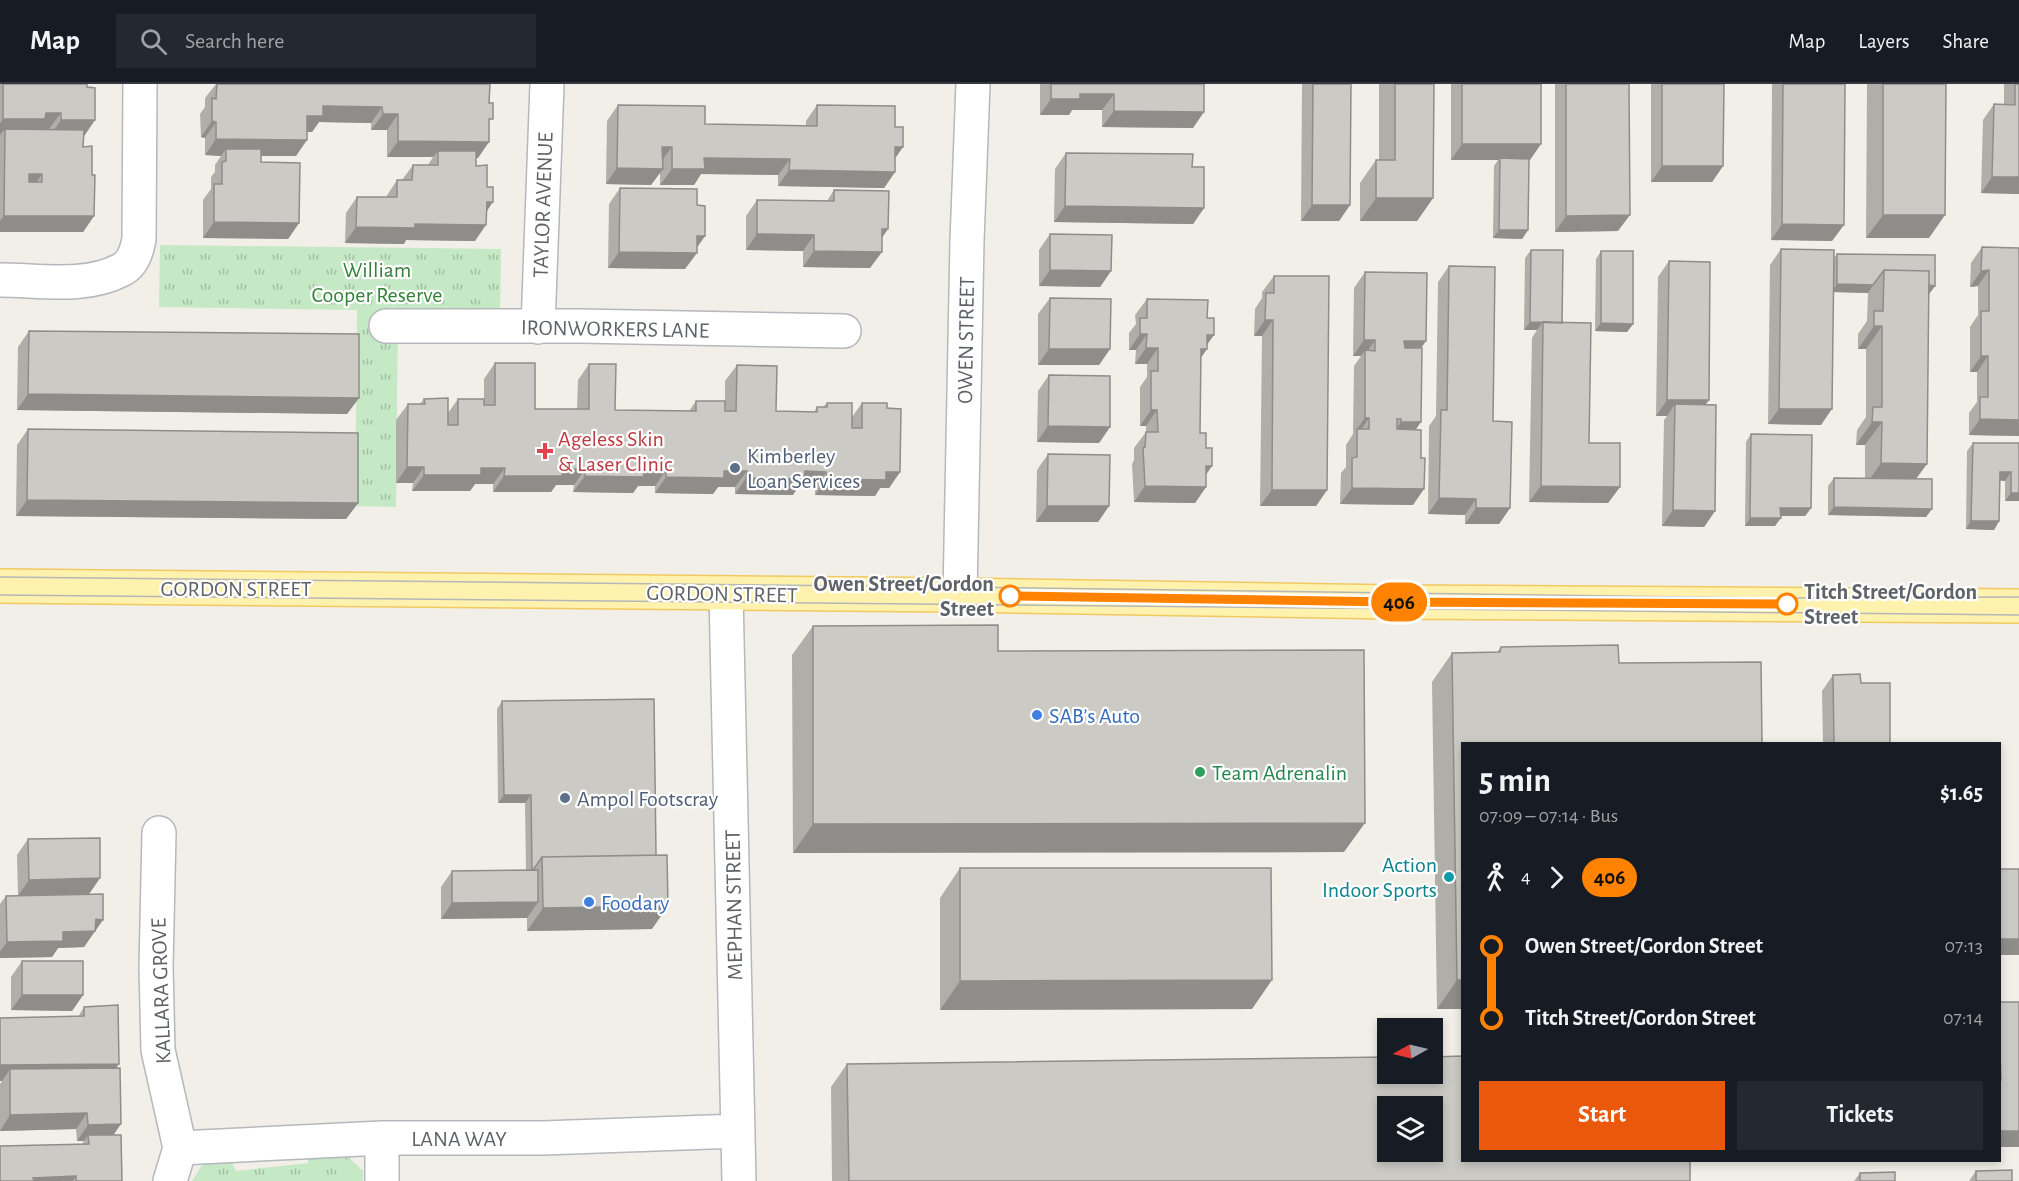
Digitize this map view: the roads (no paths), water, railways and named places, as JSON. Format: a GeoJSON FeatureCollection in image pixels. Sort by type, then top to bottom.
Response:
{"type":"FeatureCollection","features":[{"type":"Feature","properties":{"kind":"main road","name":"GORDON STREET"},"geometry":{"type":"LineString","coordinates":[[0,586],[960,595],[1392,602],[2019,606]]}},
{"type":"Feature","properties":{"kind":"street"},"geometry":{"type":"LineString","coordinates":[[0,280],[88,281],[123,270],[137,252],[140,84]]}},
{"type":"Feature","properties":{"kind":"street","name":"TAYLOR AVENUE"},"geometry":{"type":"LineString","coordinates":[[538,327],[547,84]]}},
{"type":"Feature","properties":{"kind":"street","name":"OWEN STREET"},"geometry":{"type":"LineString","coordinates":[[960,595],[967,241],[974,84]]}},
{"type":"Feature","properties":{"kind":"street","name":"IRONWORKERS LANE"},"geometry":{"type":"LineString","coordinates":[[386,326],[844,331]]}},
{"type":"Feature","properties":{"kind":"street","name":"MEPHAN STREET"},"geometry":{"type":"LineString","coordinates":[[726,593],[739,1181]]}},
{"type":"Feature","properties":{"kind":"street","name":"KALLARA GROVE"},"geometry":{"type":"LineString","coordinates":[[159,833],[156,967],[158,1050],[180,1148],[170,1181]]}},
{"type":"Feature","properties":{"kind":"street","name":"LANA WAY"},"geometry":{"type":"LineString","coordinates":[[180,1148],[382,1138],[543,1138],[738,1131]]}},
{"type":"Feature","properties":{"kind":"street"},"geometry":{"type":"LineString","coordinates":[[382,1138],[382,1181]]}},
{"type":"Feature","properties":{"kind":"tram line"},"geometry":{"type":"LineString","coordinates":[[0,577],[1763,598],[2019,597]]}},
{"type":"Feature","properties":{"kind":"tram line"},"geometry":{"type":"LineString","coordinates":[[0,595],[2019,615]]}},
{"type":"Feature","properties":{"kind":"place","name":"Ageless Skin & Laser Clinic"},"geometry":{"type":"Point","coordinates":[545,451]}},
{"type":"Feature","properties":{"kind":"place","name":"Kimberley Loan Services"},"geometry":{"type":"Point","coordinates":[735,468]}},
{"type":"Feature","properties":{"kind":"place","name":"Owen Street/Gordon Street"},"geometry":{"type":"Point","coordinates":[1010,596]}},
{"type":"Feature","properties":{"kind":"place","name":"Titch Street/Gordon Street"},"geometry":{"type":"Point","coordinates":[1787,604]}},
{"type":"Feature","properties":{"kind":"place","name":"SAB’s Auto"},"geometry":{"type":"Point","coordinates":[1037,715]}},
{"type":"Feature","properties":{"kind":"place","name":"Team Adrenalin"},"geometry":{"type":"Point","coordinates":[1200,772]}},
{"type":"Feature","properties":{"kind":"place","name":"Ampol Footscray"},"geometry":{"type":"Point","coordinates":[565,798]}},
{"type":"Feature","properties":{"kind":"place","name":"Action Indoor Sports"},"geometry":{"type":"Point","coordinates":[1449,877]}},
{"type":"Feature","properties":{"kind":"place","name":"Foodary"},"geometry":{"type":"Point","coordinates":[589,902]}},
{"type":"Feature","properties":{"kind":"park label","name":"William Cooper Reserve"},"geometry":{"type":"Point","coordinates":[377,282]}}]}
